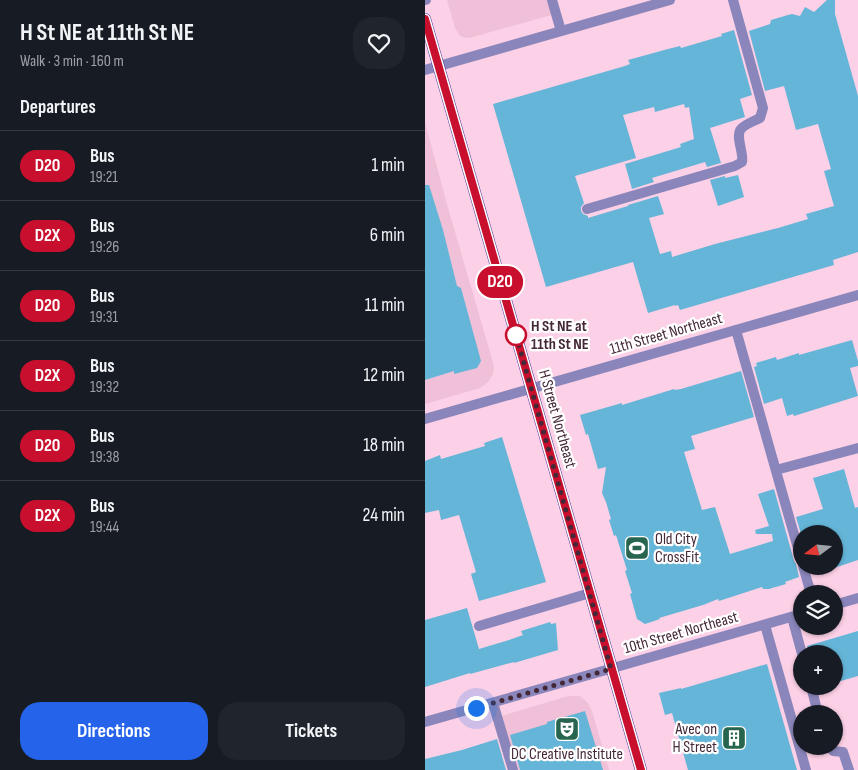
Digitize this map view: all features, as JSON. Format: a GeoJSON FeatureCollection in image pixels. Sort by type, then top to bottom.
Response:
{"type":"FeatureCollection","features":[{"type":"Feature","properties":{"kind":"main road","name":"H Street Northeast"},"geometry":{"type":"LineString","coordinates":[[425,19],[641,770]]}},
{"type":"Feature","properties":{"kind":"street"},"geometry":{"type":"LineString","coordinates":[[552,0],[561,31]]}},
{"type":"Feature","properties":{"kind":"street"},"geometry":{"type":"LineString","coordinates":[[425,70],[561,31],[646,3],[670,0]]}},
{"type":"Feature","properties":{"kind":"street"},"geometry":{"type":"LineString","coordinates":[[587,209],[735,166],[742,162],[743,157],[739,134],[745,125],[760,118],[763,108],[733,0]]}},
{"type":"Feature","properties":{"kind":"street","name":"11th Street Northeast"},"geometry":{"type":"LineString","coordinates":[[425,419],[858,295]]}},
{"type":"Feature","properties":{"kind":"street"},"geometry":{"type":"LineString","coordinates":[[736,330],[793,531]]}},
{"type":"Feature","properties":{"kind":"street"},"geometry":{"type":"LineString","coordinates":[[776,470],[857,448]]}},
{"type":"Feature","properties":{"kind":"street"},"geometry":{"type":"LineString","coordinates":[[479,626],[590,593]]}},
{"type":"Feature","properties":{"kind":"street"},"geometry":{"type":"LineString","coordinates":[[843,602],[858,598]]}},
{"type":"Feature","properties":{"kind":"street","name":"10th Street Northeast"},"geometry":{"type":"LineString","coordinates":[[425,722],[793,617]]}},
{"type":"Feature","properties":{"kind":"street"},"geometry":{"type":"LineString","coordinates":[[765,625],[806,770]]}},
{"type":"Feature","properties":{"kind":"street"},"geometry":{"type":"LineString","coordinates":[[493,703],[513,770]]}},
{"type":"Feature","properties":{"kind":"street"},"geometry":{"type":"LineString","coordinates":[[843,752],[849,770]]}},
{"type":"Feature","properties":{"kind":"shaded area"},"geometry":{"type":"Polygon","coordinates":[[[447,0],[551,0],[555,14],[466,38],[460,36],[455,28],[447,0]]]}},
{"type":"Feature","properties":{"kind":"shaded area"},"geometry":{"type":"Polygon","coordinates":[[[425,122],[494,366],[493,374],[488,382],[480,388],[425,404],[425,122]]]}},
{"type":"Feature","properties":{"kind":"shaded area"},"geometry":{"type":"Polygon","coordinates":[[[571,696],[580,696],[587,702],[592,711],[609,770],[516,770],[501,716],[571,696]]]}},
{"type":"Feature","properties":{"kind":"building"},"geometry":{"type":"Polygon","coordinates":[[[827,0],[835,0],[835,14],[858,96],[858,252],[833,260],[834,265],[680,310],[678,305],[675,305],[648,313],[633,262],[546,287],[493,104],[625,66],[630,64],[628,60],[680,46],[681,48],[722,36],[721,34],[734,30],[752,95],[740,99],[745,117],[710,128],[721,163],[707,167],[705,162],[652,178],[654,182],[632,189],[625,164],[681,147],[680,144],[694,139],[689,107],[685,108],[684,104],[655,112],[654,107],[623,115],[636,158],[575,176],[584,203],[581,211],[588,218],[658,196],[664,214],[649,218],[660,254],[671,251],[672,257],[808,219],[806,214],[834,206],[824,171],[831,169],[818,124],[796,130],[784,86],[765,91],[749,31],[770,24],[771,20],[788,15],[800,16],[805,7],[814,12],[827,0]]]}},
{"type":"Feature","properties":{"kind":"building"},"geometry":{"type":"Polygon","coordinates":[[[738,175],[744,197],[718,206],[710,180],[738,175]]]}},
{"type":"Feature","properties":{"kind":"building"},"geometry":{"type":"Polygon","coordinates":[[[425,185],[429,185],[457,286],[461,288],[481,361],[477,368],[454,374],[454,371],[425,380],[425,185]]]}},
{"type":"Feature","properties":{"kind":"building"},"geometry":{"type":"Polygon","coordinates":[[[852,340],[858,366],[850,368],[858,396],[794,416],[793,414],[787,416],[782,398],[764,404],[754,367],[757,366],[756,363],[776,357],[777,360],[799,353],[799,355],[852,340]]]}},
{"type":"Feature","properties":{"kind":"building"},"geometry":{"type":"Polygon","coordinates":[[[741,371],[754,417],[691,436],[695,449],[684,452],[702,510],[715,507],[730,554],[773,541],[772,534],[756,534],[755,530],[769,526],[758,494],[774,489],[793,557],[793,575],[799,575],[799,577],[785,582],[786,584],[769,589],[763,589],[762,587],[719,601],[718,599],[645,624],[637,619],[625,571],[627,570],[616,535],[614,536],[609,520],[611,519],[602,493],[606,467],[598,469],[588,434],[586,435],[580,415],[622,403],[622,405],[674,389],[681,389],[741,371]]]}},
{"type":"Feature","properties":{"kind":"building"},"geometry":{"type":"Polygon","coordinates":[[[502,437],[546,582],[479,601],[471,574],[476,572],[459,515],[441,520],[439,510],[425,513],[425,461],[440,455],[441,459],[485,446],[484,443],[502,437]]]}},
{"type":"Feature","properties":{"kind":"building"},"geometry":{"type":"Polygon","coordinates":[[[844,469],[855,508],[858,507],[858,560],[843,565],[843,525],[798,525],[796,517],[823,509],[813,478],[844,469]]]}},
{"type":"Feature","properties":{"kind":"building"},"geometry":{"type":"Polygon","coordinates":[[[467,608],[479,649],[523,635],[521,631],[550,622],[551,624],[556,623],[558,650],[425,687],[425,620],[467,608]]]}},
{"type":"Feature","properties":{"kind":"building"},"geometry":{"type":"Polygon","coordinates":[[[858,631],[858,676],[843,680],[843,645],[810,645],[858,631]]]}},
{"type":"Feature","properties":{"kind":"building","name":"Avec on H Street"},"geometry":{"type":"Polygon","coordinates":[[[767,664],[797,770],[688,770],[672,713],[665,715],[659,693],[681,689],[767,664]]]}},
{"type":"Feature","properties":{"kind":"building"},"geometry":{"type":"Polygon","coordinates":[[[585,711],[603,770],[520,770],[510,735],[585,711]]]}},
{"type":"Feature","properties":{"kind":"building"},"geometry":{"type":"Polygon","coordinates":[[[497,739],[506,770],[425,770],[425,759],[497,739]]]}},
{"type":"Feature","properties":{"kind":"bus line","name":"D20"},"geometry":{"type":"LineString","coordinates":[[425,19],[641,770]]}},
{"type":"Feature","properties":{"kind":"place","name":"H St NE at 11th St NE"},"geometry":{"type":"Point","coordinates":[516,335]}},
{"type":"Feature","properties":{"kind":"place","name":"Old City CrossFit"},"geometry":{"type":"Point","coordinates":[637,548]}},
{"type":"Feature","properties":{"kind":"place","name":"DC Creative Institute"},"geometry":{"type":"Point","coordinates":[567,729]}},
{"type":"Feature","properties":{"kind":"place","name":"Avec on H Street"},"geometry":{"type":"Point","coordinates":[734,738]}},
{"type":"Feature","properties":{"kind":"route"},"geometry":{"type":"LineString","coordinates":[[476,708],[611,669],[516,335]]}}]}
